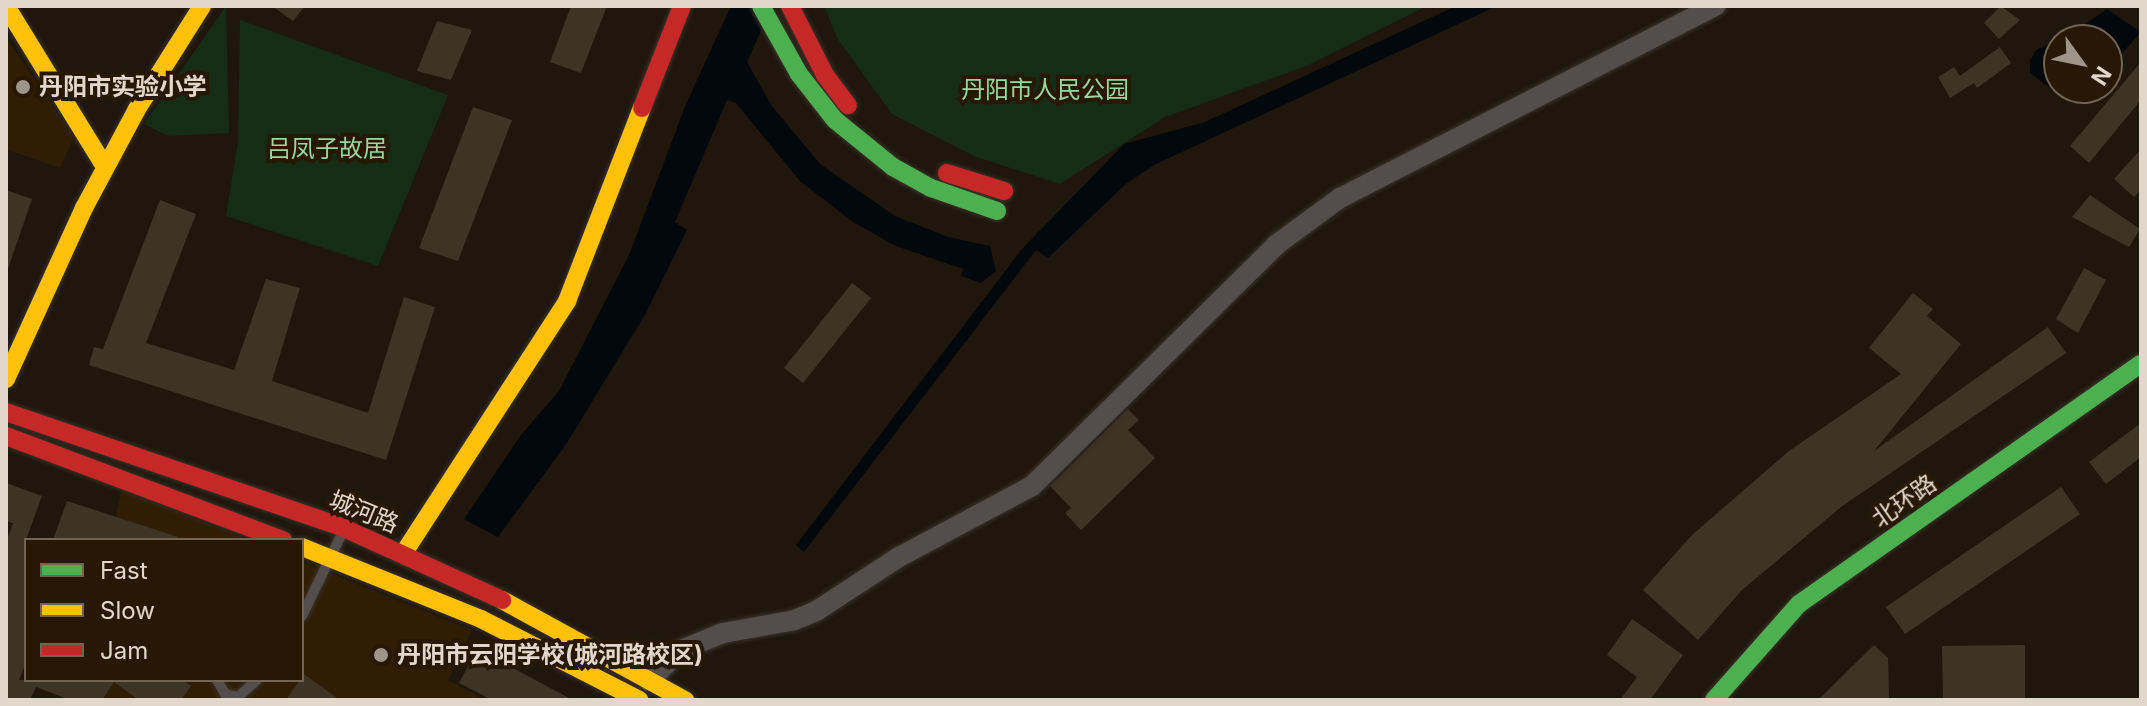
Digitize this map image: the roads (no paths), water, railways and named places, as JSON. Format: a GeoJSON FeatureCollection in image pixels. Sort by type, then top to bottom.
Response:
{"type":"FeatureCollection","features":[{"type":"Feature","properties":{"kind":"main road"},"geometry":{"type":"LineString","coordinates":[[6,6],[105,167]]}},
{"type":"Feature","properties":{"kind":"main road"},"geometry":{"type":"LineString","coordinates":[[6,379],[105,167],[202,6]]}},
{"type":"Feature","properties":{"kind":"main road"},"geometry":{"type":"LineString","coordinates":[[403,554],[567,301],[682,6]]}},
{"type":"Feature","properties":{"kind":"main road"},"geometry":{"type":"LineString","coordinates":[[761,6],[799,74],[835,120],[867,147],[931,188],[997,211]]}},
{"type":"Feature","properties":{"kind":"main road"},"geometry":{"type":"LineString","coordinates":[[790,6],[825,75],[883,138],[937,170],[1004,191]]}},
{"type":"Feature","properties":{"kind":"main road","name":"北环路"},"geometry":{"type":"LineString","coordinates":[[1714,700],[1799,604],[2141,364]]}},
{"type":"Feature","properties":{"kind":"main road","name":"城河路"},"geometry":{"type":"LineString","coordinates":[[6,412],[344,528],[581,640],[685,700]]}},
{"type":"Feature","properties":{"kind":"main road"},"geometry":{"type":"LineString","coordinates":[[6,436],[278,538]]}},
{"type":"Feature","properties":{"kind":"main road"},"geometry":{"type":"LineString","coordinates":[[315,555],[481,619],[639,700]]}},
{"type":"Feature","properties":{"kind":"street"},"geometry":{"type":"LineString","coordinates":[[649,681],[681,650],[723,633],[795,620],[818,610],[899,557],[1032,486],[1276,245],[1340,198],[1716,6]]}},
{"type":"Feature","properties":{"kind":"lane"},"geometry":{"type":"LineString","coordinates":[[304,607],[315,555],[344,528]]}},
{"type":"Feature","properties":{"kind":"lane"},"geometry":{"type":"LineString","coordinates":[[222,697],[238,697],[255,682]]}},
{"type":"Feature","properties":{"kind":"place","name":"丹阳市实验小学"},"geometry":{"type":"Point","coordinates":[23,87]}},
{"type":"Feature","properties":{"kind":"place","name":"丹阳市云阳学校(城河路校区)"},"geometry":{"type":"Point","coordinates":[381,655]}},
{"type":"Feature","properties":{"kind":"park label","name":"丹阳市人民公园"},"geometry":{"type":"Point","coordinates":[1045,90]}},
{"type":"Feature","properties":{"kind":"park label","name":"吕凤子故居"},"geometry":{"type":"Point","coordinates":[327,149]}}]}
